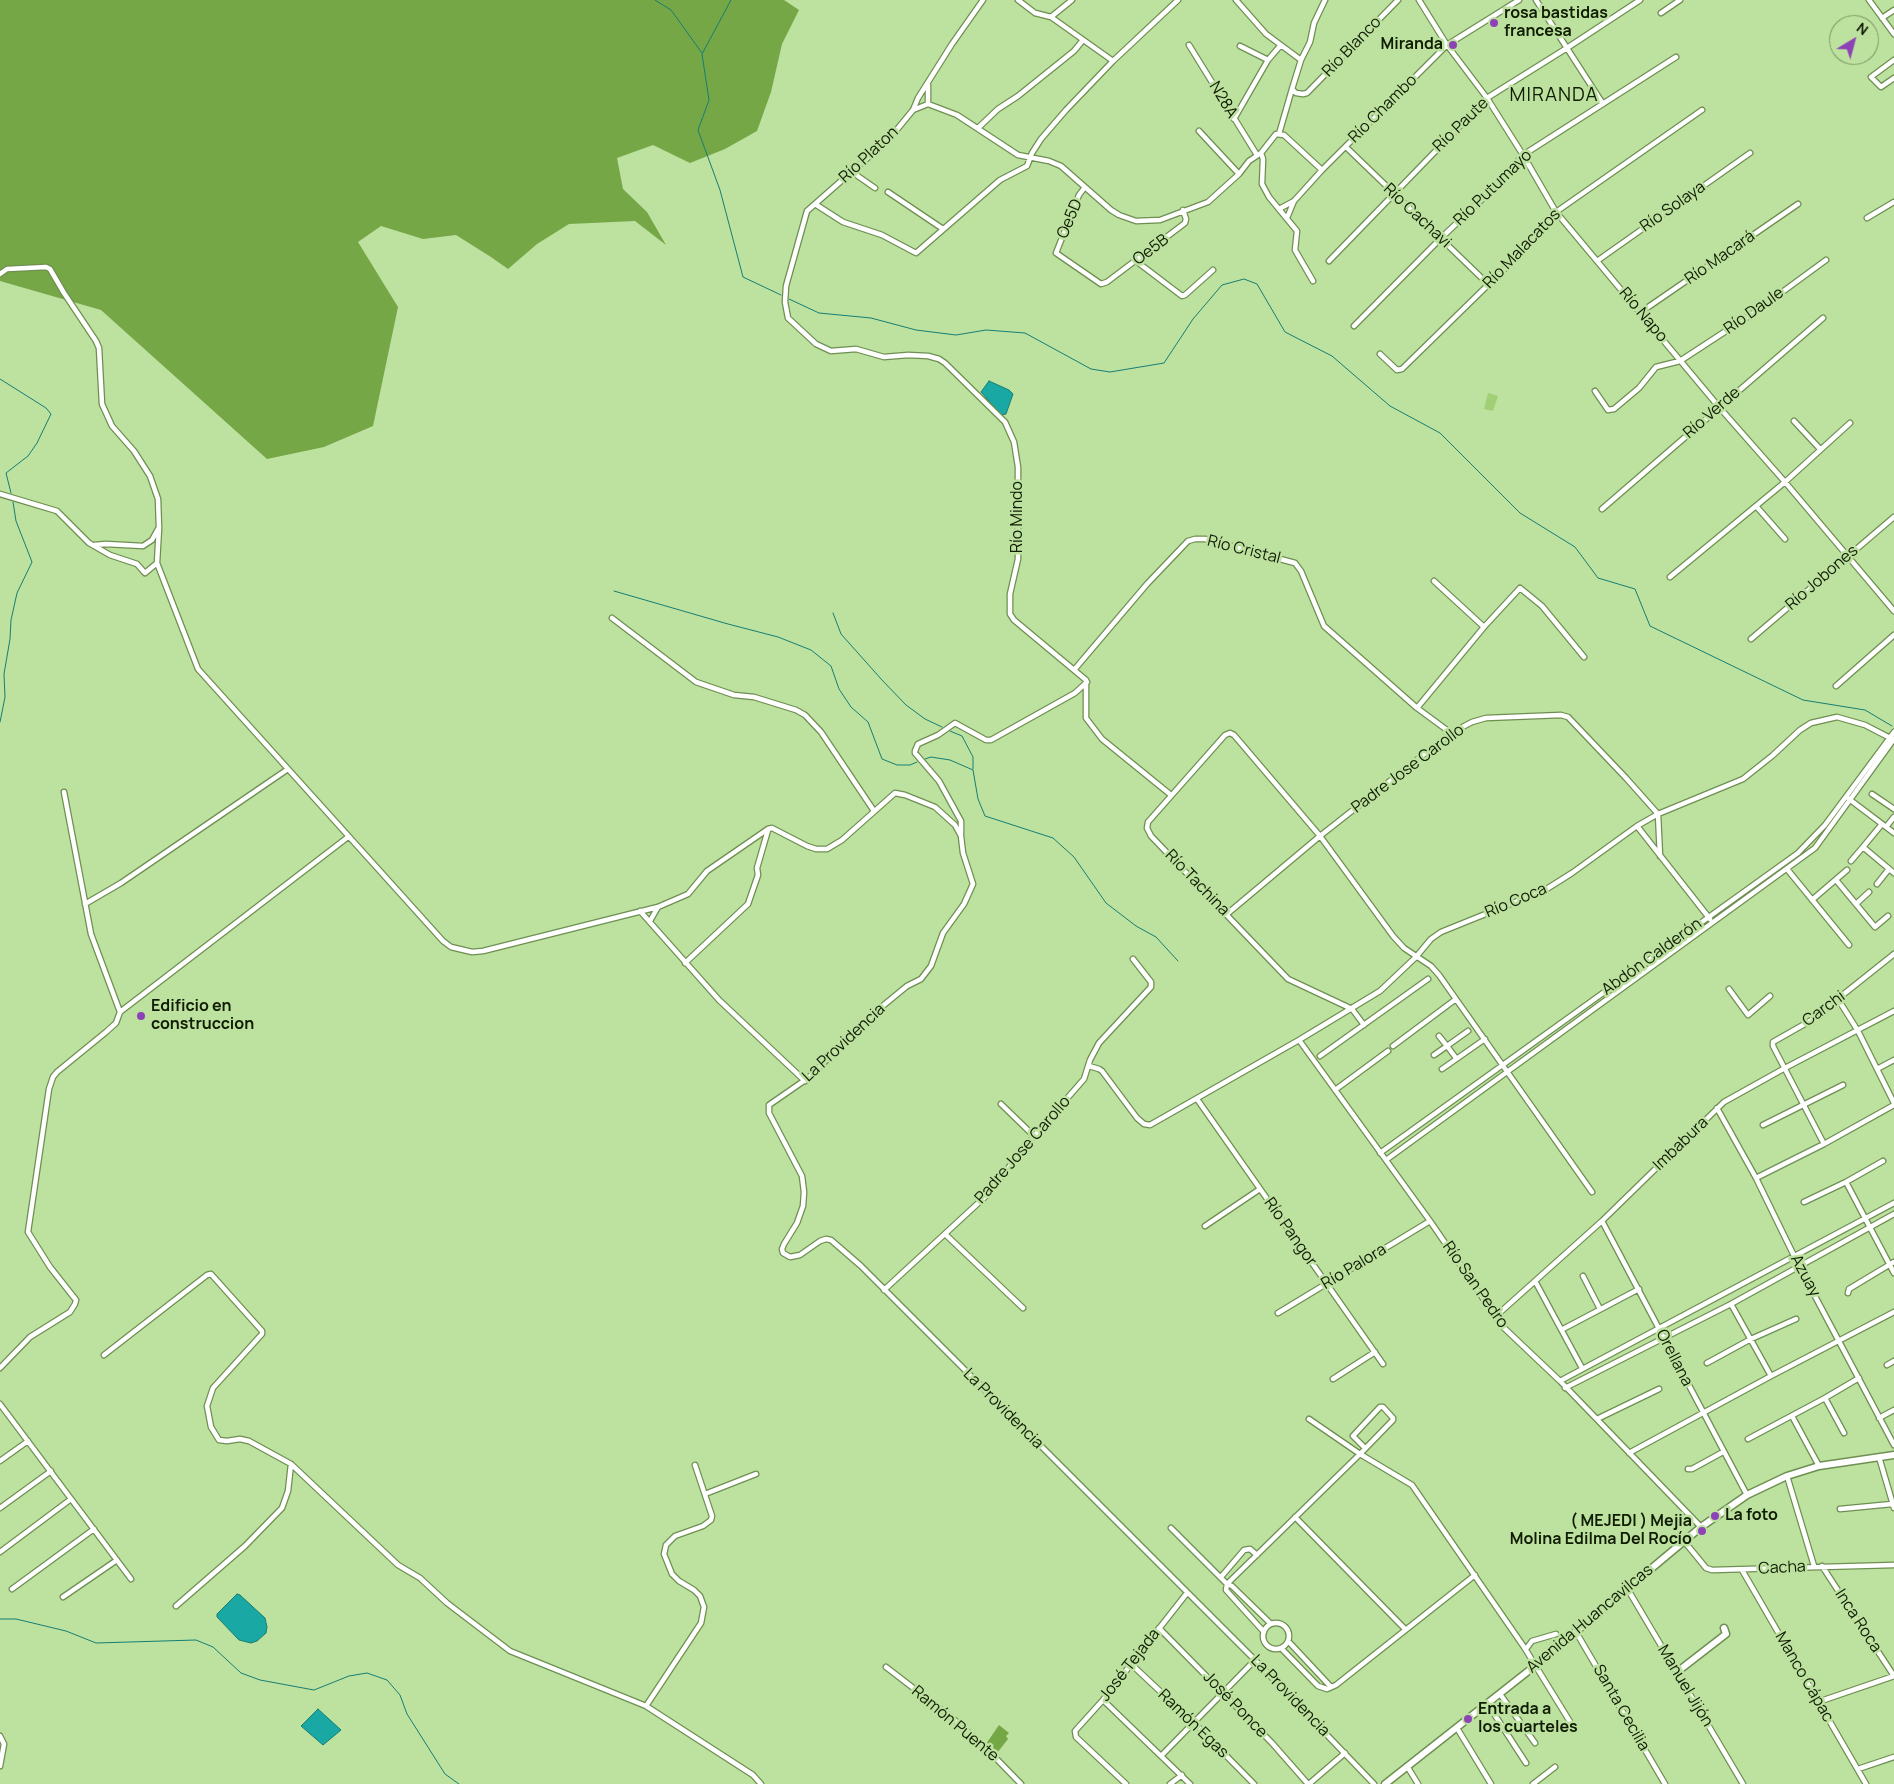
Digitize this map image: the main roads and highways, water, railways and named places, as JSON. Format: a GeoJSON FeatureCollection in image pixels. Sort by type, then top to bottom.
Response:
{"type":"FeatureCollection","features":[{"type":"Feature","properties":{"kind":"water"},"geometry":{"type":"Polygon","coordinates":[[[989,381],[1009,390],[1013,394],[1006,414],[1001,415],[981,392],[989,381]]]}},
{"type":"Feature","properties":{"kind":"water"},"geometry":{"type":"Polygon","coordinates":[[[237,1594],[265,1618],[266,1633],[257,1641],[251,1643],[239,1640],[217,1617],[217,1614],[237,1594]]]}},
{"type":"Feature","properties":{"kind":"water"},"geometry":{"type":"Polygon","coordinates":[[[318,1709],[341,1730],[323,1745],[301,1726],[318,1709]]]}},
{"type":"Feature","properties":{"kind":"waterway"},"geometry":{"type":"LineString","coordinates":[[655,0],[671,10],[702,53]]}},
{"type":"Feature","properties":{"kind":"waterway"},"geometry":{"type":"LineString","coordinates":[[731,0],[702,54],[709,100],[698,130],[720,190],[743,277],[781,295]]}},
{"type":"Feature","properties":{"kind":"waterway"},"geometry":{"type":"LineString","coordinates":[[789,299],[819,313],[871,318],[916,330],[956,335],[986,330],[1025,333],[1091,369],[1110,372],[1164,363],[1193,319],[1222,285],[1244,279],[1257,284],[1285,332],[1332,356],[1390,406],[1440,433],[1520,513],[1575,547],[1598,578],[1635,589],[1650,626],[1803,700],[1865,710],[1892,726]]}},
{"type":"Feature","properties":{"kind":"waterway"},"geometry":{"type":"LineString","coordinates":[[0,379],[46,408],[51,414],[37,443],[28,456],[6,473],[11,493]]}},
{"type":"Feature","properties":{"kind":"waterway"},"geometry":{"type":"LineString","coordinates":[[0,722],[5,697],[4,674],[11,620],[17,593],[32,562],[16,521],[13,502]]}},
{"type":"Feature","properties":{"kind":"waterway"},"geometry":{"type":"LineString","coordinates":[[614,591],[778,637],[811,650],[831,666],[839,689],[851,707],[868,722],[882,759],[897,765],[910,765],[917,762]]}},
{"type":"Feature","properties":{"kind":"waterway"},"geometry":{"type":"LineString","coordinates":[[833,613],[841,634],[882,680],[906,705],[925,719],[942,727]]}},
{"type":"Feature","properties":{"kind":"waterway"},"geometry":{"type":"LineString","coordinates":[[950,731],[962,736],[973,757],[973,769]]}},
{"type":"Feature","properties":{"kind":"waterway"},"geometry":{"type":"LineString","coordinates":[[925,759],[931,757],[950,760],[973,770],[978,799],[985,816],[1053,838],[1074,857],[1106,903],[1136,926],[1156,937],[1178,961]]}},
{"type":"Feature","properties":{"kind":"waterway"},"geometry":{"type":"LineString","coordinates":[[0,1619],[16,1619],[66,1631],[96,1643],[196,1640],[213,1647],[241,1673],[260,1680],[314,1690],[349,1676],[367,1673],[387,1680],[400,1695],[407,1714],[445,1774],[459,1784]]}},
{"type":"Feature","properties":{"kind":"place","name":"rosa bastidas francesa"},"geometry":{"type":"Point","coordinates":[1494,23]}},
{"type":"Feature","properties":{"kind":"place","name":"Miranda"},"geometry":{"type":"Point","coordinates":[1453,45]}},
{"type":"Feature","properties":{"kind":"place","name":"Edificio en construccion"},"geometry":{"type":"Point","coordinates":[141,1016]}},
{"type":"Feature","properties":{"kind":"place","name":"La foto"},"geometry":{"type":"Point","coordinates":[1715,1516]}},
{"type":"Feature","properties":{"kind":"place","name":"( MEJEDI ) Mejia Molina Edilma Del Rocío"},"geometry":{"type":"Point","coordinates":[1702,1531]}},
{"type":"Feature","properties":{"kind":"place","name":"Entrada a los cuarteles"},"geometry":{"type":"Point","coordinates":[1468,1719]}},
{"type":"Feature","properties":{"kind":"district","name":"MIRANDA"},"geometry":{"type":"Point","coordinates":[1554,96]}}]}
